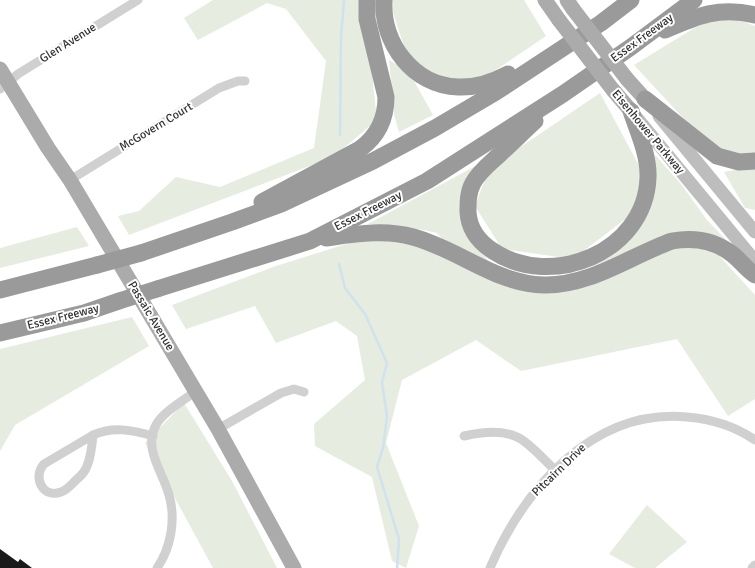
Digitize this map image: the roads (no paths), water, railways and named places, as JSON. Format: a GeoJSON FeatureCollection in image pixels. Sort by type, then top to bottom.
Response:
{"type":"FeatureCollection","features":[{"type":"Feature","properties":{"kind":"highway"},"geometry":{"type":"LineString","coordinates":[[232,222],[269,197],[360,148],[369,142],[381,125],[386,107],[386,97],[367,19],[367,0]]}},
{"type":"Feature","properties":{"kind":"highway"},"geometry":{"type":"LineString","coordinates":[[384,0],[387,27],[395,47],[408,65],[425,78],[436,82],[458,87],[495,81],[550,55]]}},
{"type":"Feature","properties":{"kind":"highway"},"geometry":{"type":"LineString","coordinates":[[601,23],[625,0]]}},
{"type":"Feature","properties":{"kind":"highway"},"geometry":{"type":"LineString","coordinates":[[0,290],[141,253],[281,204],[373,161],[435,128],[489,96],[601,23],[631,0]]}},
{"type":"Feature","properties":{"kind":"highway","name":"Essex Freeway"},"geometry":{"type":"LineString","coordinates":[[0,333],[84,313],[310,241],[427,181],[563,94],[631,47],[694,0]]}},
{"type":"Feature","properties":{"kind":"highway"},"geometry":{"type":"LineString","coordinates":[[631,47],[701,15],[731,11],[755,15]]}},
{"type":"Feature","properties":{"kind":"highway"},"geometry":{"type":"LineString","coordinates":[[563,94],[481,171],[469,192],[468,215],[471,226],[481,242],[498,255],[529,266],[561,266],[584,261],[595,256],[616,242],[638,216],[644,200],[648,177],[645,152],[631,111]]}},
{"type":"Feature","properties":{"kind":"highway"},"geometry":{"type":"LineString","coordinates":[[645,100],[691,134],[717,156],[740,162],[755,161]]}},
{"type":"Feature","properties":{"kind":"highway"},"geometry":{"type":"LineString","coordinates":[[310,241],[356,234],[400,234],[426,241],[508,278],[544,285],[568,282],[594,275],[672,242],[684,239],[698,240],[714,243],[723,248],[732,254],[746,269],[755,274]]}},
{"type":"Feature","properties":{"kind":"main road","name":"Eisenhower Parkway"},"geometry":{"type":"LineString","coordinates":[[545,0],[613,90],[631,111]]}},
{"type":"Feature","properties":{"kind":"main road","name":"Eisenhower Parkway"},"geometry":{"type":"LineString","coordinates":[[570,5],[645,100]]}},
{"type":"Feature","properties":{"kind":"main road","name":"Passaic Avenue"},"geometry":{"type":"LineString","coordinates":[[0,69],[4,86],[70,180],[196,391],[294,568]]}},
{"type":"Feature","properties":{"kind":"street","name":"Glen Avenue"},"geometry":{"type":"LineString","coordinates":[[4,86],[18,74],[138,0]]}},
{"type":"Feature","properties":{"kind":"street","name":"McGovern Court"},"geometry":{"type":"LineString","coordinates":[[70,180],[219,88],[238,81],[245,81]]}},
{"type":"Feature","properties":{"kind":"street","name":"Eisenhower Parkway"},"geometry":{"type":"LineString","coordinates":[[645,100],[755,232]]}},
{"type":"Feature","properties":{"kind":"street","name":"Eisenhower Parkway"},"geometry":{"type":"LineString","coordinates":[[631,111],[755,262]]}},
{"type":"Feature","properties":{"kind":"street"},"geometry":{"type":"LineString","coordinates":[[218,430],[281,393],[294,389],[304,392]]}},
{"type":"Feature","properties":{"kind":"street"},"geometry":{"type":"LineString","coordinates":[[157,568],[166,552],[171,533],[172,516],[170,496],[153,456],[153,436],[156,425],[162,416],[196,391]]}},
{"type":"Feature","properties":{"kind":"street","name":"Pitcairn Drive"},"geometry":{"type":"LineString","coordinates":[[490,568],[499,547],[529,498],[555,470],[578,450],[604,433],[632,421],[648,418],[679,416],[710,420],[739,431],[755,440]]}},
{"type":"Feature","properties":{"kind":"street"},"geometry":{"type":"LineString","coordinates":[[93,435],[88,464],[84,473],[60,493],[50,492],[44,489],[38,478],[44,464],[85,438],[102,431],[113,430],[132,430],[153,436]]}},
{"type":"Feature","properties":{"kind":"street"},"geometry":{"type":"LineString","coordinates":[[464,436],[481,432],[492,432],[505,433],[518,437],[555,470]]}},
{"type":"Feature","properties":{"kind":"street"},"geometry":{"type":"LineString","coordinates":[[752,568],[755,565]]}},
{"type":"Feature","properties":{"kind":"waterway"},"geometry":{"type":"LineString","coordinates":[[340,135],[341,38],[344,0]]}},
{"type":"Feature","properties":{"kind":"waterway"},"geometry":{"type":"LineString","coordinates":[[339,264],[345,288],[365,314],[387,363],[382,382],[387,417],[383,448],[377,467],[399,539],[397,568]]}}]}
